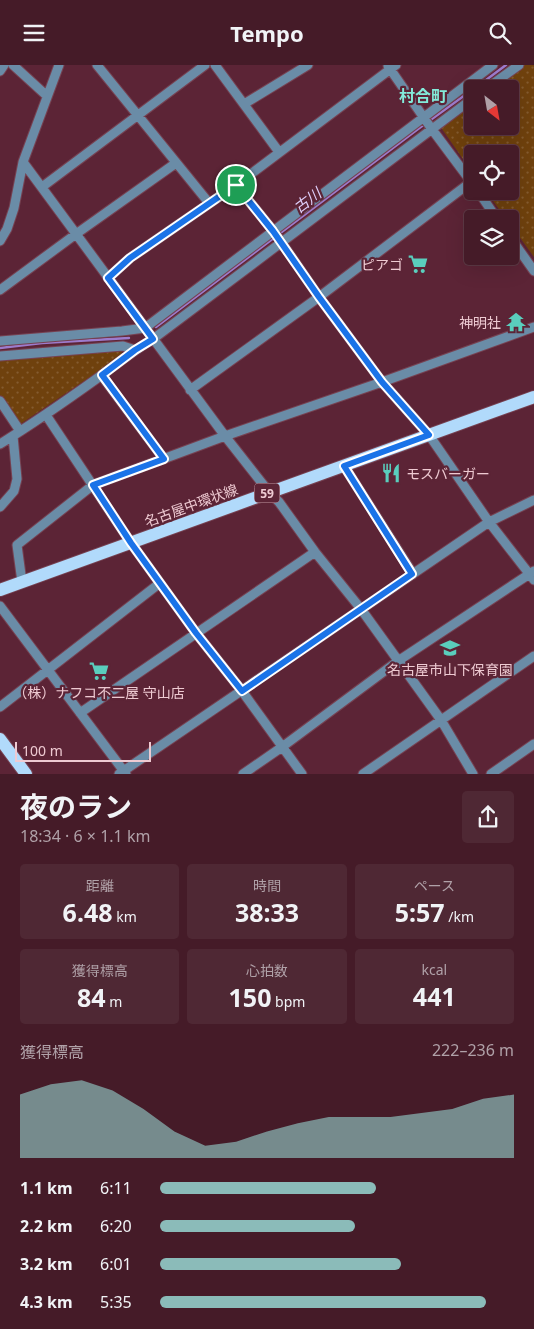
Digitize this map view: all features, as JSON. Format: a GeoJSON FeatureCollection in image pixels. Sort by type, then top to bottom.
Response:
{"type":"FeatureCollection","features":[{"type":"Feature","properties":{"kind":"main road","name":"名古屋中環状線"},"geometry":{"type":"LineString","coordinates":[[0,590],[534,397]]}},
{"type":"Feature","properties":{"kind":"main road"},"geometry":{"type":"LineString","coordinates":[[0,739],[26,774]]}},
{"type":"Feature","properties":{"kind":"street"},"geometry":{"type":"LineString","coordinates":[[0,71],[4,65]]}},
{"type":"Feature","properties":{"kind":"street"},"geometry":{"type":"LineString","coordinates":[[13,65],[47,96]]}},
{"type":"Feature","properties":{"kind":"street"},"geometry":{"type":"LineString","coordinates":[[0,241],[14,208],[23,162],[59,65]]}},
{"type":"Feature","properties":{"kind":"street"},"geometry":{"type":"LineString","coordinates":[[97,65],[209,203]]}},
{"type":"Feature","properties":{"kind":"street"},"geometry":{"type":"LineString","coordinates":[[42,187],[205,65]]}},
{"type":"Feature","properties":{"kind":"street"},"geometry":{"type":"LineString","coordinates":[[215,65],[280,152]]}},
{"type":"Feature","properties":{"kind":"street"},"geometry":{"type":"LineString","coordinates":[[244,104],[308,65]]}},
{"type":"Feature","properties":{"kind":"street"},"geometry":{"type":"LineString","coordinates":[[0,444],[46,415],[153,339],[424,118],[493,65]]}},
{"type":"Feature","properties":{"kind":"street"},"geometry":{"type":"LineString","coordinates":[[498,80],[519,65]]}},
{"type":"Feature","properties":{"kind":"street"},"geometry":{"type":"LineString","coordinates":[[108,278],[130,258],[236,185],[392,66],[424,118],[464,172]]}},
{"type":"Feature","properties":{"kind":"street"},"geometry":{"type":"LineString","coordinates":[[0,341],[145,328],[464,105]]}},
{"type":"Feature","properties":{"kind":"street"},"geometry":{"type":"LineString","coordinates":[[23,162],[190,390],[269,492],[280,502],[315,552],[361,609],[441,720],[473,774]]}},
{"type":"Feature","properties":{"kind":"street"},"geometry":{"type":"LineString","coordinates":[[0,290],[176,163]]}},
{"type":"Feature","properties":{"kind":"street"},"geometry":{"type":"LineString","coordinates":[[236,185],[278,236],[319,297],[382,382],[429,435],[489,522],[532,575],[398,661],[243,774]]}},
{"type":"Feature","properties":{"kind":"street"},"geometry":{"type":"LineString","coordinates":[[190,390],[464,189]]}},
{"type":"Feature","properties":{"kind":"street"},"geometry":{"type":"LineString","coordinates":[[519,250],[534,271]]}},
{"type":"Feature","properties":{"kind":"street"},"geometry":{"type":"LineString","coordinates":[[22,582],[18,545],[93,485],[225,436],[534,327]]}},
{"type":"Feature","properties":{"kind":"street"},"geometry":{"type":"LineString","coordinates":[[0,356],[123,346],[135,350]]}},
{"type":"Feature","properties":{"kind":"street"},"geometry":{"type":"LineString","coordinates":[[102,375],[164,459]]}},
{"type":"Feature","properties":{"kind":"street"},"geometry":{"type":"LineString","coordinates":[[0,401],[16,434],[17,479],[14,491],[0,507]]}},
{"type":"Feature","properties":{"kind":"street"},"geometry":{"type":"LineString","coordinates":[[46,415],[131,543],[302,774]]}},
{"type":"Feature","properties":{"kind":"street"},"geometry":{"type":"LineString","coordinates":[[344,466],[412,574]]}},
{"type":"Feature","properties":{"kind":"street"},"geometry":{"type":"LineString","coordinates":[[0,606],[123,773],[489,522],[534,500]]}},
{"type":"Feature","properties":{"kind":"street"},"geometry":{"type":"LineString","coordinates":[[80,713],[315,552]]}},
{"type":"Feature","properties":{"kind":"street"},"geometry":{"type":"LineString","coordinates":[[0,707],[160,583]]}},
{"type":"Feature","properties":{"kind":"street"},"geometry":{"type":"LineString","coordinates":[[363,774],[534,657]]}},
{"type":"Feature","properties":{"kind":"street"},"geometry":{"type":"LineString","coordinates":[[491,774],[534,745]]}},
{"type":"Feature","properties":{"kind":"shaded area"},"geometry":{"type":"Polygon","coordinates":[[[523,65],[534,65],[534,257],[519,236],[519,210],[500,210],[492,200],[519,200],[519,145],[464,145],[464,161],[442,129],[442,126],[464,109],[464,135],[519,135],[519,80],[503,80],[523,65]]]}},
{"type":"Feature","properties":{"kind":"shaded area"},"geometry":{"type":"Polygon","coordinates":[[[118,349],[122,351],[121,356],[19,425],[0,396],[0,357],[118,349]]]}},
{"type":"Feature","properties":{"kind":"waterway","name":"古川"},"geometry":{"type":"LineString","coordinates":[[486,80],[506,65]]}},
{"type":"Feature","properties":{"kind":"waterway","name":"古川"},"geometry":{"type":"LineString","coordinates":[[156,327],[464,96]]}},
{"type":"Feature","properties":{"kind":"waterway","name":"古川"},"geometry":{"type":"LineString","coordinates":[[0,348],[42,343],[129,338]]}},
{"type":"Feature","properties":{"kind":"place","name":"ピアゴ"},"geometry":{"type":"Point","coordinates":[418,264]}},
{"type":"Feature","properties":{"kind":"place","name":"神明社"},"geometry":{"type":"Point","coordinates":[516,322]}},
{"type":"Feature","properties":{"kind":"place","name":"モスバーガー"},"geometry":{"type":"Point","coordinates":[391,473]}},
{"type":"Feature","properties":{"kind":"place","name":"名古屋市山下保育園"},"geometry":{"type":"Point","coordinates":[450,648]}},
{"type":"Feature","properties":{"kind":"place","name":"（株）ナフコ不二屋 守山店"},"geometry":{"type":"Point","coordinates":[99,671]}},
{"type":"Feature","properties":{"kind":"district","name":"村合町"},"geometry":{"type":"Point","coordinates":[423,96]}},
{"type":"Feature","properties":{"kind":"route"},"geometry":{"type":"LineString","coordinates":[[236,185],[282,243],[319,297],[382,382],[429,435],[344,466],[412,574],[242,691],[196,633],[131,543],[93,485],[164,459],[102,375],[153,339],[108,278],[130,258],[236,185]]}}]}
